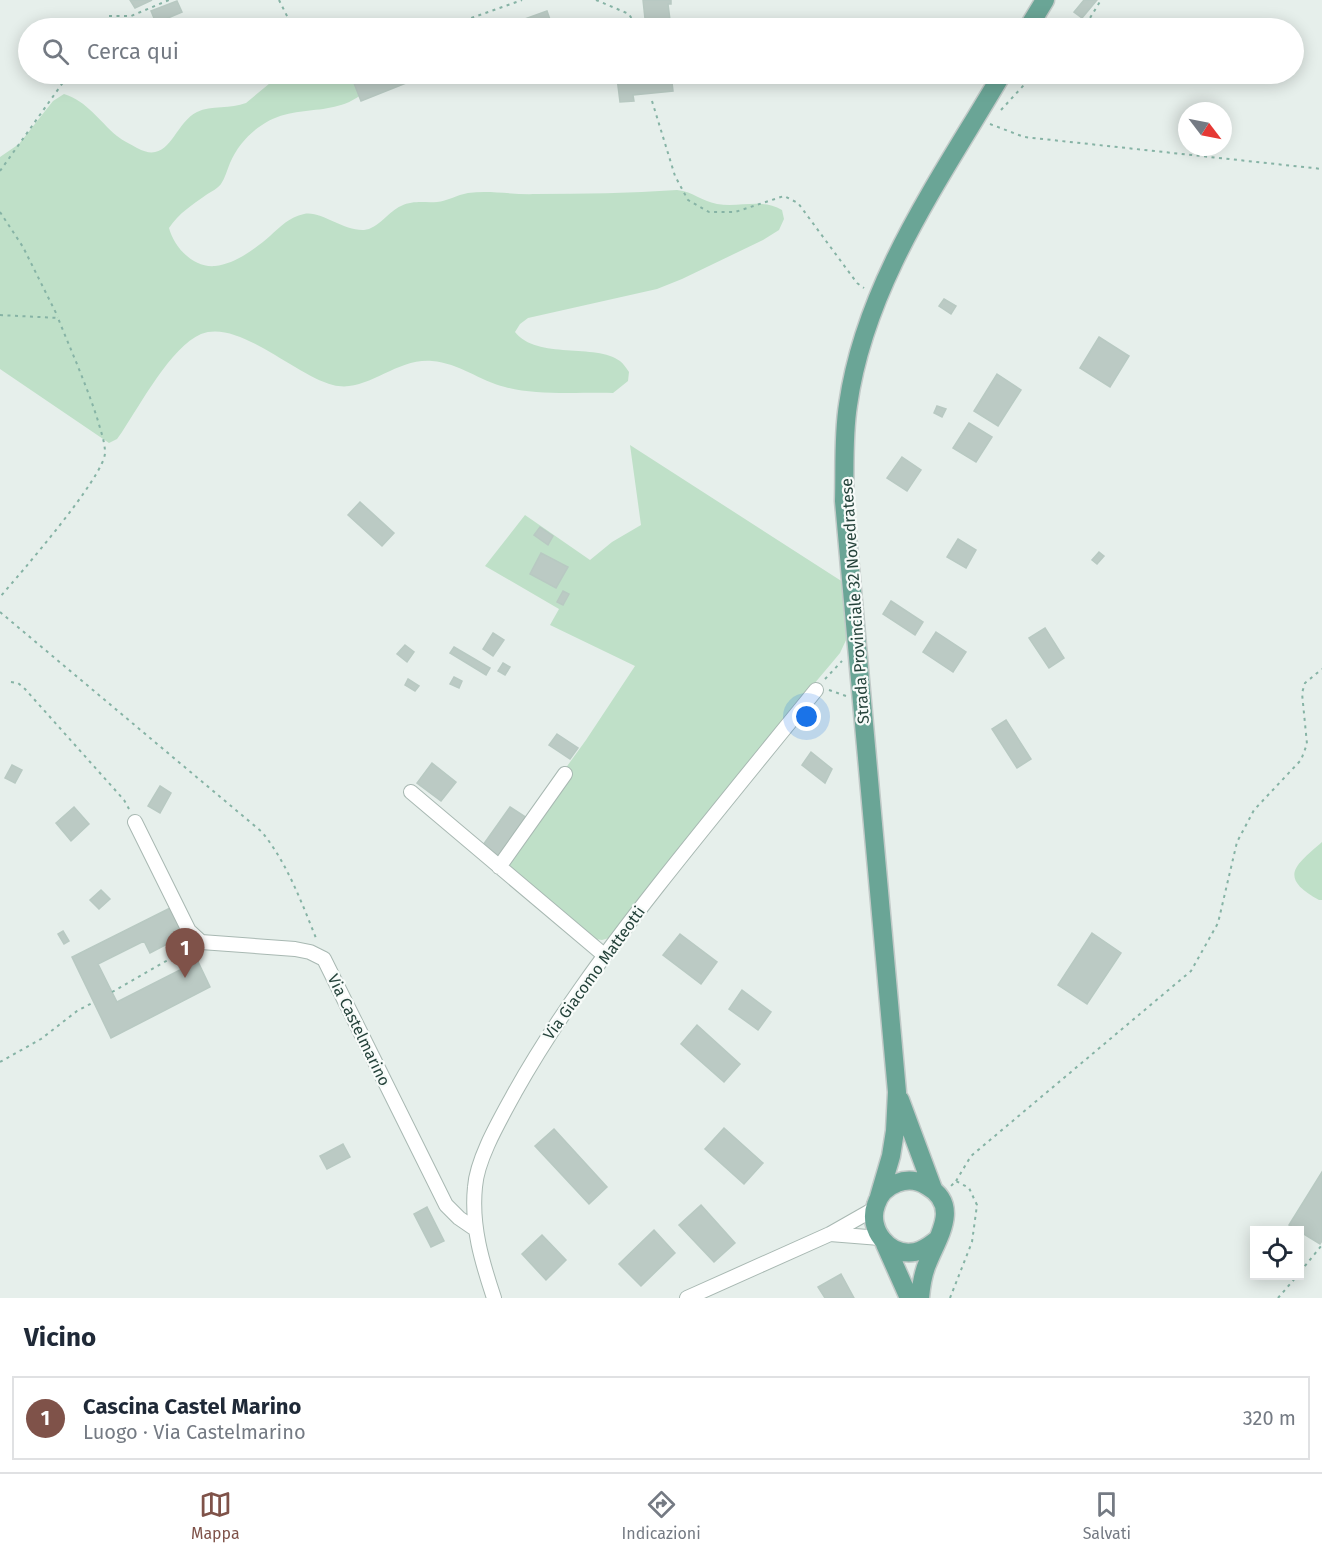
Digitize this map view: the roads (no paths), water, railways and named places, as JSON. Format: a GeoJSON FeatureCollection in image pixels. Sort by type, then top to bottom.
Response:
{"type":"FeatureCollection","features":[{"type":"Feature","properties":{"kind":"main road"},"geometry":{"type":"LineString","coordinates":[[1034,18],[1045,0]]}},
{"type":"Feature","properties":{"kind":"main road","name":"Strada Provinciale 32 Novedratese"},"geometry":{"type":"LineString","coordinates":[[876,1203],[891,1156],[897,1092],[844,501],[848,406],[865,328],[907,234],[982,120],[998,84]]}},
{"type":"Feature","properties":{"kind":"main road","name":"Strada Provinciale 32 Novedratese"},"geometry":{"type":"LineString","coordinates":[[897,1092],[936,1193]]}},
{"type":"Feature","properties":{"kind":"main road"},"geometry":{"type":"LineString","coordinates":[[909,1298],[873,1221],[876,1203],[894,1184],[904,1181],[924,1183],[936,1193],[944,1207],[943,1229],[927,1264],[920,1298]]}},
{"type":"Feature","properties":{"kind":"main road"},"geometry":{"type":"LineString","coordinates":[[883,1241],[897,1250],[912,1253],[926,1248],[938,1239]]}},
{"type":"Feature","properties":{"kind":"street","name":"Via Giacomo Matteotti"},"geometry":{"type":"LineString","coordinates":[[494,1298],[476,1236],[475,1186],[495,1130],[530,1066],[604,955],[706,824],[816,690]]}},
{"type":"Feature","properties":{"kind":"street"},"geometry":{"type":"LineString","coordinates":[[499,867],[565,774]]}},
{"type":"Feature","properties":{"kind":"street"},"geometry":{"type":"LineString","coordinates":[[411,792],[604,955]]}},
{"type":"Feature","properties":{"kind":"street","name":"Via Castelmarino"},"geometry":{"type":"LineString","coordinates":[[135,822],[189,931],[201,942],[295,949],[310,952],[324,959],[446,1205],[475,1229]]}},
{"type":"Feature","properties":{"kind":"street"},"geometry":{"type":"LineString","coordinates":[[687,1298],[830,1234],[876,1203]]}},
{"type":"Feature","properties":{"kind":"street"},"geometry":{"type":"LineString","coordinates":[[830,1234],[883,1241]]}},
{"type":"Feature","properties":{"kind":"place","name":"Cascina Castel Marino"},"geometry":{"type":"Point","coordinates":[185,978]}}]}
